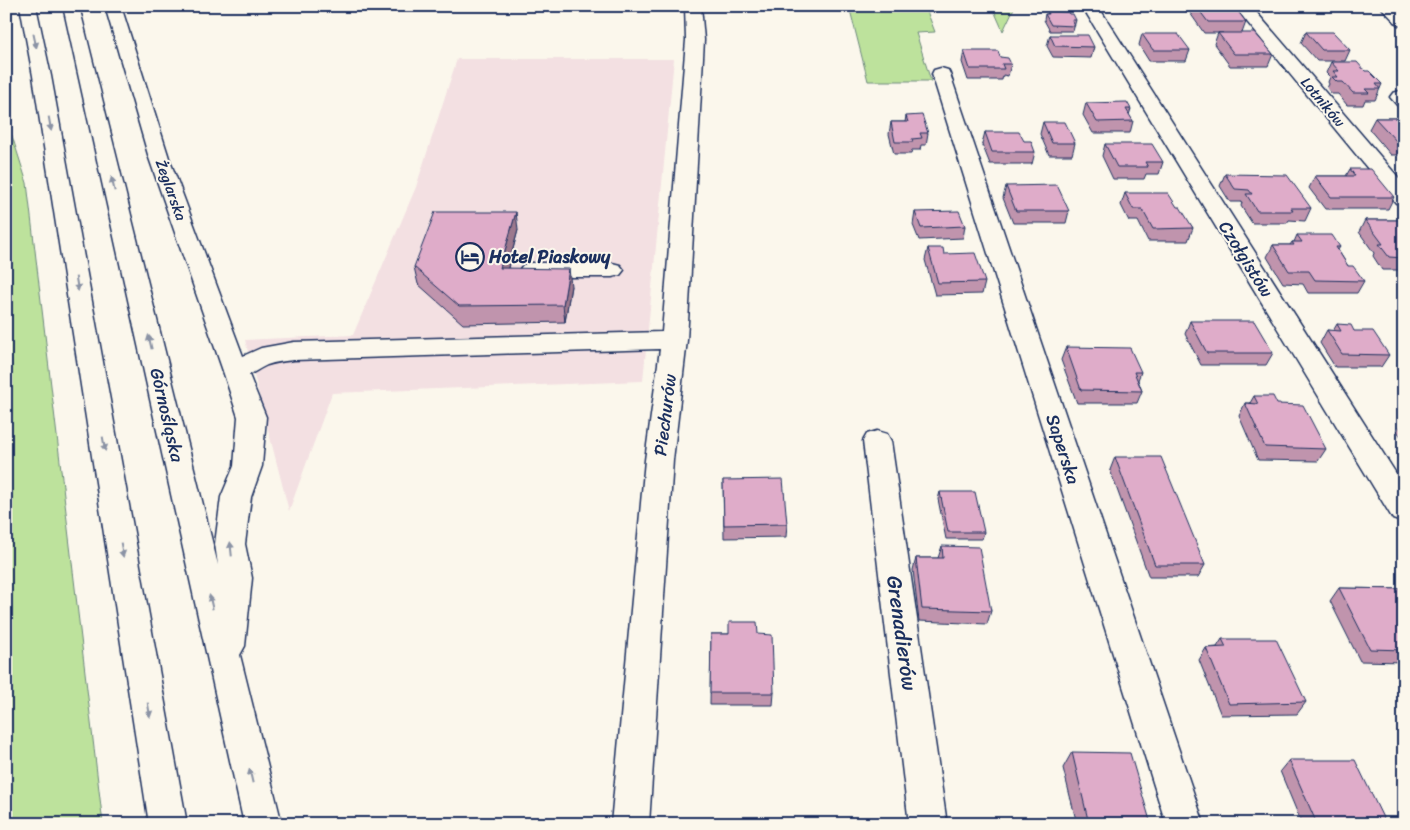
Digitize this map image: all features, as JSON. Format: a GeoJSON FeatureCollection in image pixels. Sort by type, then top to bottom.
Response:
{"type":"FeatureCollection","features":[{"type":"Feature","properties":{"kind":"street"},"geometry":{"type":"LineString","coordinates":[[28,6],[42,76],[168,824]]}},
{"type":"Feature","properties":{"kind":"street","name":"Górnośląska"},"geometry":{"type":"LineString","coordinates":[[71,6],[263,824]]}},
{"type":"Feature","properties":{"kind":"street","name":"Żeglarska"},"geometry":{"type":"LineString","coordinates":[[113,6],[159,158],[252,418],[248,466],[236,497],[230,544],[236,578],[226,667]]}},
{"type":"Feature","properties":{"kind":"street","name":"Piechurów"},"geometry":{"type":"LineString","coordinates":[[630,824],[659,460],[674,340],[695,40],[693,6]]}},
{"type":"Feature","properties":{"kind":"street","name":"Czołgistów"},"geometry":{"type":"LineString","coordinates":[[1090,6],[1404,511]]}},
{"type":"Feature","properties":{"kind":"street","name":"Lotników"},"geometry":{"type":"LineString","coordinates":[[1242,6],[1404,198]]}},
{"type":"Feature","properties":{"kind":"street"},"geometry":{"type":"LineString","coordinates":[[1388,6],[1404,21]]}},
{"type":"Feature","properties":{"kind":"street","name":"Saperska"},"geometry":{"type":"LineString","coordinates":[[940,74],[1185,824]]}},
{"type":"Feature","properties":{"kind":"street"},"geometry":{"type":"LineString","coordinates":[[519,270],[612,270]]}},
{"type":"Feature","properties":{"kind":"street"},"geometry":{"type":"LineString","coordinates":[[236,371],[262,357],[294,351],[674,340]]}},
{"type":"Feature","properties":{"kind":"street","name":"Grenadierów"},"geometry":{"type":"LineString","coordinates":[[877,441],[928,824]]}},
{"type":"Feature","properties":{"kind":"shaded area"},"geometry":{"type":"Polygon","coordinates":[[[457,59],[674,59],[643,381],[332,393],[289,511],[245,340],[353,335],[416,187],[457,59]]]}},
{"type":"Feature","properties":{"kind":"green space"},"geometry":{"type":"Polygon","coordinates":[[[849,6],[925,6],[935,32],[916,33],[931,81],[868,81],[849,6]]]}},
{"type":"Feature","properties":{"kind":"green space"},"geometry":{"type":"Polygon","coordinates":[[[992,6],[1015,6],[1003,31],[992,6]]]}},
{"type":"Feature","properties":{"kind":"green space"},"geometry":{"type":"Polygon","coordinates":[[[6,117],[27,183],[103,824],[6,824],[6,117]]]}},
{"type":"Feature","properties":{"kind":"building"},"geometry":{"type":"Polygon","coordinates":[[[1196,6],[1234,6],[1246,22],[1208,22],[1196,6]]]}},
{"type":"Feature","properties":{"kind":"building"},"geometry":{"type":"Polygon","coordinates":[[[1048,11],[1073,14],[1076,20],[1072,20],[1075,26],[1051,25],[1045,14],[1049,14],[1048,11]]]}},
{"type":"Feature","properties":{"kind":"building"},"geometry":{"type":"Polygon","coordinates":[[[1306,32],[1333,32],[1350,50],[1322,50],[1306,32]]]}},
{"type":"Feature","properties":{"kind":"building"},"geometry":{"type":"Polygon","coordinates":[[[1218,33],[1255,33],[1273,54],[1234,54],[1218,33]]]}},
{"type":"Feature","properties":{"kind":"building"},"geometry":{"type":"Polygon","coordinates":[[[1142,34],[1178,34],[1190,50],[1153,50],[1142,34]]]}},
{"type":"Feature","properties":{"kind":"building"},"geometry":{"type":"Polygon","coordinates":[[[1050,35],[1088,35],[1094,47],[1055,46],[1050,35]]]}},
{"type":"Feature","properties":{"kind":"building"},"geometry":{"type":"Polygon","coordinates":[[[964,51],[998,51],[1000,57],[1008,58],[1011,64],[1002,64],[1004,69],[970,69],[964,51]]]}},
{"type":"Feature","properties":{"kind":"building"},"geometry":{"type":"Polygon","coordinates":[[[1331,62],[1357,62],[1382,84],[1376,84],[1380,89],[1365,89],[1369,93],[1353,93],[1343,82],[1337,82],[1332,77],[1338,77],[1333,71],[1339,71],[1331,62]]]}},
{"type":"Feature","properties":{"kind":"building"},"geometry":{"type":"Polygon","coordinates":[[[1127,102],[1131,109],[1126,109],[1133,121],[1097,122],[1086,103],[1127,102]]]}},
{"type":"Feature","properties":{"kind":"building"},"geometry":{"type":"Polygon","coordinates":[[[922,115],[928,133],[920,133],[922,138],[912,139],[913,142],[895,142],[891,122],[908,122],[906,116],[922,115]]]}},
{"type":"Feature","properties":{"kind":"building"},"geometry":{"type":"Polygon","coordinates":[[[1375,118],[1404,118],[1404,143],[1398,143],[1375,118]]]}},
{"type":"Feature","properties":{"kind":"building"},"geometry":{"type":"Polygon","coordinates":[[[1043,122],[1065,122],[1075,143],[1052,143],[1043,122]]]}},
{"type":"Feature","properties":{"kind":"building"},"geometry":{"type":"Polygon","coordinates":[[[985,132],[1019,132],[1024,141],[1031,141],[1035,152],[992,152],[985,132]]]}},
{"type":"Feature","properties":{"kind":"building"},"geometry":{"type":"Polygon","coordinates":[[[1105,144],[1152,144],[1163,162],[1145,162],[1148,167],[1117,167],[1105,144]]]}},
{"type":"Feature","properties":{"kind":"building"},"geometry":{"type":"Polygon","coordinates":[[[1350,169],[1371,169],[1394,197],[1331,197],[1315,176],[1355,176],[1350,169]]]}},
{"type":"Feature","properties":{"kind":"building"},"geometry":{"type":"Polygon","coordinates":[[[1225,174],[1287,175],[1311,208],[1291,208],[1293,211],[1257,211],[1246,194],[1252,194],[1249,190],[1235,189],[1225,174]]]}},
{"type":"Feature","properties":{"kind":"building"},"geometry":{"type":"Polygon","coordinates":[[[1057,185],[1069,211],[1016,211],[1006,186],[1057,185]]]}},
{"type":"Feature","properties":{"kind":"building"},"geometry":{"type":"Polygon","coordinates":[[[1125,193],[1168,193],[1177,207],[1180,207],[1193,228],[1153,229],[1142,209],[1133,209],[1125,193]]]}},
{"type":"Feature","properties":{"kind":"building"},"geometry":{"type":"Polygon","coordinates":[[[959,211],[965,226],[921,228],[915,212],[959,211]]]}},
{"type":"Feature","properties":{"kind":"building","name":"Hotel Piaskowy"},"geometry":{"type":"Polygon","coordinates":[[[435,212],[516,212],[500,268],[569,269],[563,305],[459,306],[414,267],[435,212]]]}},
{"type":"Feature","properties":{"kind":"building"},"geometry":{"type":"Polygon","coordinates":[[[1365,220],[1404,220],[1404,258],[1389,257],[1379,244],[1383,244],[1365,220]]]}},
{"type":"Feature","properties":{"kind":"building"},"geometry":{"type":"Polygon","coordinates":[[[1297,235],[1332,235],[1340,247],[1336,247],[1348,266],[1353,266],[1364,281],[1315,280],[1309,271],[1289,271],[1273,245],[1294,245],[1292,242],[1302,242],[1297,235]]]}},
{"type":"Feature","properties":{"kind":"building"},"geometry":{"type":"Polygon","coordinates":[[[928,248],[943,248],[944,254],[975,253],[985,282],[938,283],[928,248]]]}},
{"type":"Feature","properties":{"kind":"building"},"geometry":{"type":"Polygon","coordinates":[[[1190,321],[1254,321],[1273,353],[1207,353],[1190,321]]]}},
{"type":"Feature","properties":{"kind":"building"},"geometry":{"type":"Polygon","coordinates":[[[1337,324],[1351,325],[1354,331],[1373,331],[1389,355],[1342,354],[1327,330],[1341,331],[1337,324]]]}},
{"type":"Feature","properties":{"kind":"building"},"geometry":{"type":"Polygon","coordinates":[[[1066,347],[1130,348],[1141,372],[1134,372],[1142,391],[1081,390],[1066,347]]]}},
{"type":"Feature","properties":{"kind":"building"},"geometry":{"type":"Polygon","coordinates":[[[1254,396],[1273,396],[1277,404],[1303,405],[1326,449],[1265,447],[1245,403],[1258,404],[1254,396]]]}},
{"type":"Feature","properties":{"kind":"building"},"geometry":{"type":"Polygon","coordinates":[[[1115,457],[1161,457],[1205,565],[1155,565],[1115,457]]]}},
{"type":"Feature","properties":{"kind":"building"},"geometry":{"type":"Polygon","coordinates":[[[783,479],[787,524],[724,525],[723,480],[783,479]]]}},
{"type":"Feature","properties":{"kind":"building"},"geometry":{"type":"Polygon","coordinates":[[[940,492],[975,492],[984,532],[948,532],[940,492]]]}},
{"type":"Feature","properties":{"kind":"building"},"geometry":{"type":"Polygon","coordinates":[[[942,546],[979,547],[991,611],[922,609],[916,558],[943,558],[942,546]]]}},
{"type":"Feature","properties":{"kind":"building"},"geometry":{"type":"Polygon","coordinates":[[[1339,588],[1404,589],[1404,650],[1370,649],[1339,588]]]}},
{"type":"Feature","properties":{"kind":"building"},"geometry":{"type":"Polygon","coordinates":[[[729,622],[757,622],[758,634],[772,635],[774,693],[710,693],[711,634],[729,634],[729,622]]]}},
{"type":"Feature","properties":{"kind":"building"},"geometry":{"type":"Polygon","coordinates":[[[1222,639],[1276,639],[1306,702],[1229,704],[1206,648],[1226,647],[1222,639]]]}},
{"type":"Feature","properties":{"kind":"building"},"geometry":{"type":"Polygon","coordinates":[[[1072,752],[1130,753],[1151,824],[1089,824],[1072,752]]]}},
{"type":"Feature","properties":{"kind":"building"},"geometry":{"type":"Polygon","coordinates":[[[1289,760],[1355,760],[1386,824],[1317,824],[1289,760]]]}},
{"type":"Feature","properties":{"kind":"place","name":"Hotel Piaskowy"},"geometry":{"type":"Point","coordinates":[470,257]}}]}
